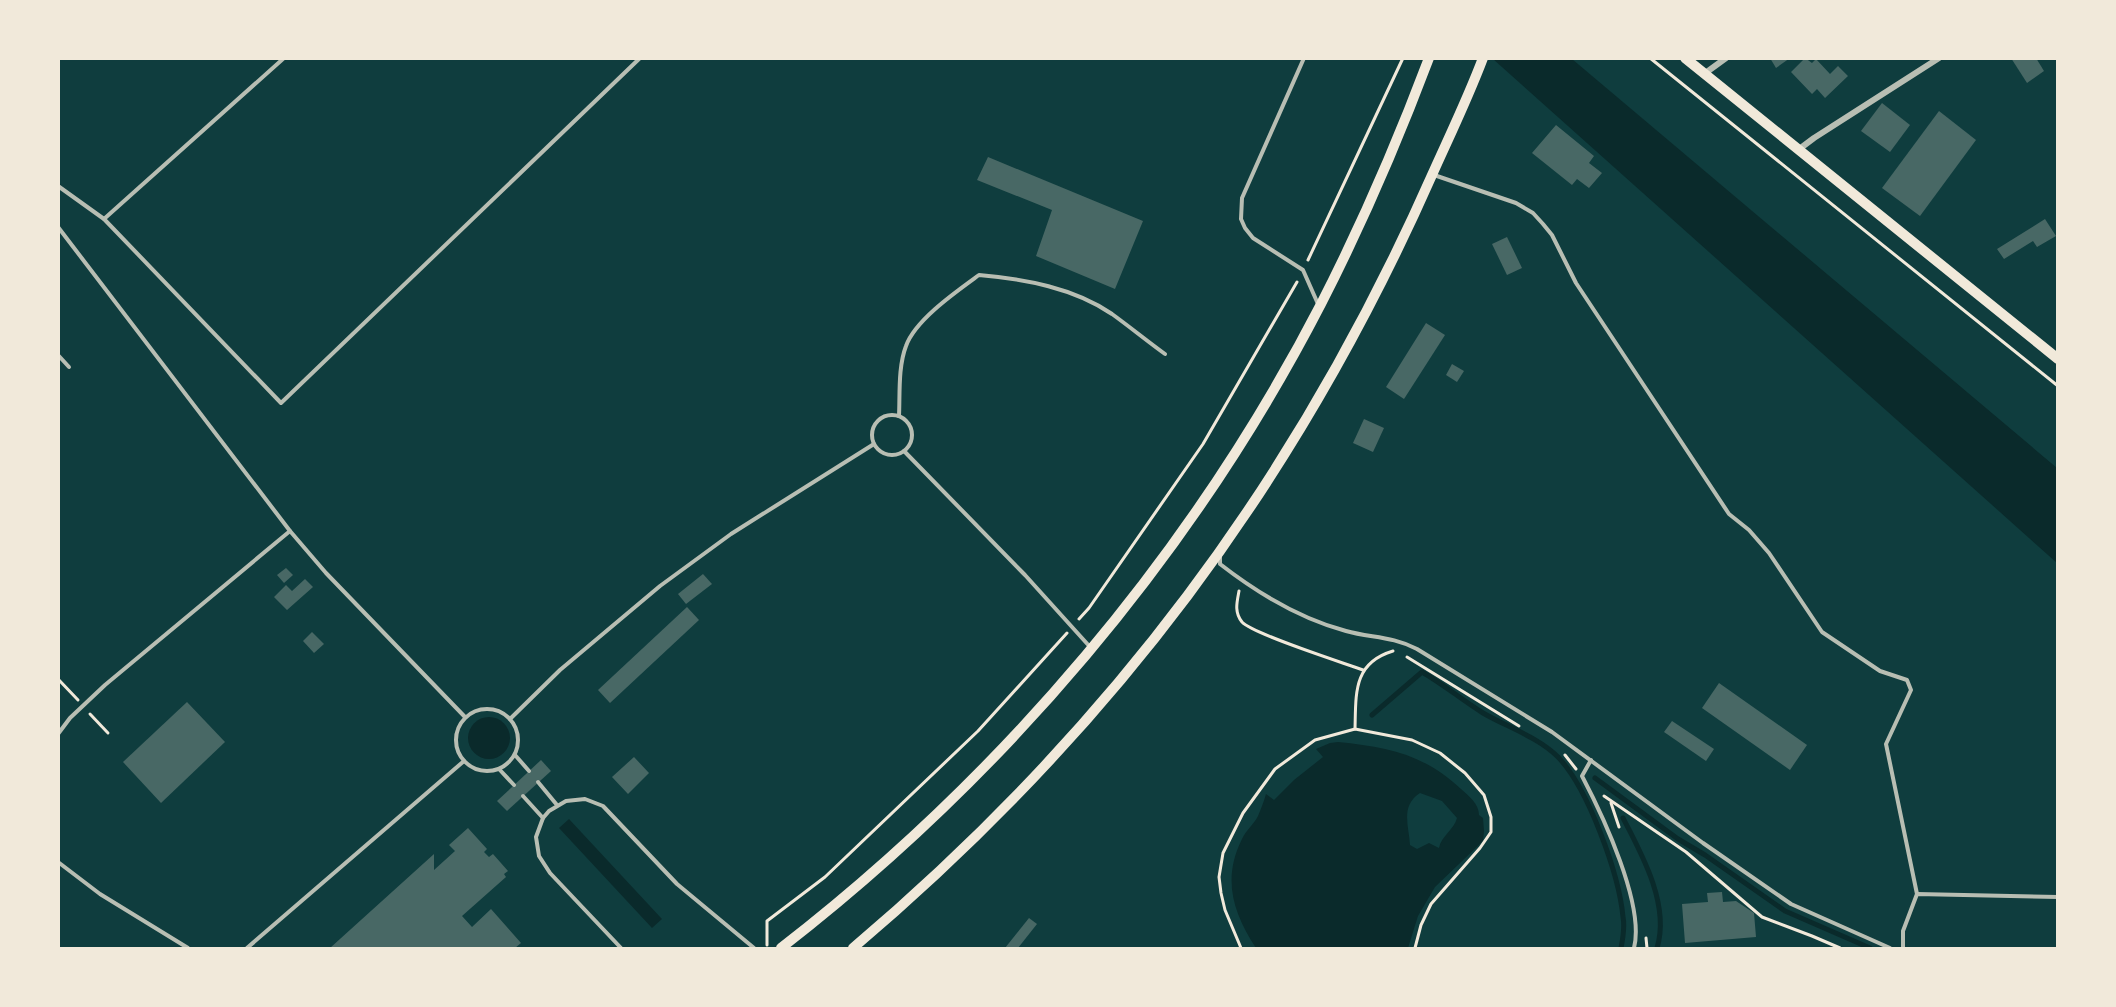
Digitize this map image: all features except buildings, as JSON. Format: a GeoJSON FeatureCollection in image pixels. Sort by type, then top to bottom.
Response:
{"type":"FeatureCollection","features":[{"type":"Feature","properties":{"kind":"main road"},"geometry":{"type":"LineString","coordinates":[[781,948],[846,896],[949,802],[998,753],[1091,649],[1168,549],[1214,484],[1257,416],[1319,307],[1379,183],[1430,58]]}},
{"type":"Feature","properties":{"kind":"main road"},"geometry":{"type":"LineString","coordinates":[[853,948],[949,864],[1039,774],[1130,671],[1220,554],[1296,439],[1374,300],[1483,58]]}},
{"type":"Feature","properties":{"kind":"main road"},"geometry":{"type":"LineString","coordinates":[[1685,58],[2058,359]]}},
{"type":"Feature","properties":{"kind":"street"},"geometry":{"type":"LineString","coordinates":[[1704,74],[1726,58]]}},
{"type":"Feature","properties":{"kind":"street"},"geometry":{"type":"LineString","coordinates":[[1798,150],[1939,58]]}},
{"type":"Feature","properties":{"kind":"lane"},"geometry":{"type":"LineString","coordinates":[[104,219],[284,58]]}},
{"type":"Feature","properties":{"kind":"lane"},"geometry":{"type":"LineString","coordinates":[[58,186],[104,219],[281,403],[640,58]]}},
{"type":"Feature","properties":{"kind":"lane"},"geometry":{"type":"LineString","coordinates":[[1304,58],[1242,198],[1241,219],[1253,238],[1303,270],[1319,307]]}},
{"type":"Feature","properties":{"kind":"lane"},"geometry":{"type":"LineString","coordinates":[[1432,175],[1516,203],[1533,213],[1552,235],[1576,283],[1729,514],[1749,530],[1769,553],[1822,632],[1880,671],[1907,680],[1911,690],[1886,744],[1917,894],[1903,931],[1903,948]]}},
{"type":"Feature","properties":{"kind":"lane"},"geometry":{"type":"LineString","coordinates":[[58,227],[290,531],[326,573],[465,717]]}},
{"type":"Feature","properties":{"kind":"lane"},"geometry":{"type":"LineString","coordinates":[[899,416],[903,359],[911,334],[944,301],[979,275],[1003,277],[1060,288],[1111,313],[1165,354]]}},
{"type":"Feature","properties":{"kind":"lane"},"geometry":{"type":"LineString","coordinates":[[58,355],[69,367]]}},
{"type":"Feature","properties":{"kind":"lane"},"geometry":{"type":"LineString","coordinates":[[887,416],[899,416],[909,423],[911,441],[899,454],[887,455],[874,444],[872,432],[877,422],[887,416]]}},
{"type":"Feature","properties":{"kind":"lane"},"geometry":{"type":"LineString","coordinates":[[510,718],[560,670],[660,586],[731,534],[874,444]]}},
{"type":"Feature","properties":{"kind":"lane"},"geometry":{"type":"LineString","coordinates":[[904,451],[1025,575],[1091,649]]}},
{"type":"Feature","properties":{"kind":"lane"},"geometry":{"type":"LineString","coordinates":[[58,734],[70,717],[105,685],[290,531]]}},
{"type":"Feature","properties":{"kind":"lane"},"geometry":{"type":"LineString","coordinates":[[1220,554],[1220,564],[1241,580],[1314,621],[1347,631],[1401,641],[1552,732],[1791,904],[1890,948]]}},
{"type":"Feature","properties":{"kind":"lane"},"geometry":{"type":"LineString","coordinates":[[483,709],[502,712],[510,718],[516,726],[518,746],[515,755],[508,763],[499,769],[480,770],[464,761],[459,753],[456,734],[465,717],[483,709]]}},
{"type":"Feature","properties":{"kind":"lane"},"geometry":{"type":"LineString","coordinates":[[515,755],[529,771]]}},
{"type":"Feature","properties":{"kind":"lane"},"geometry":{"type":"LineString","coordinates":[[1591,760],[1582,776],[1600,812],[1624,872],[1637,936],[1634,948]]}},
{"type":"Feature","properties":{"kind":"lane"},"geometry":{"type":"LineString","coordinates":[[247,948],[464,761]]}},
{"type":"Feature","properties":{"kind":"lane"},"geometry":{"type":"LineString","coordinates":[[499,769],[514,785]]}},
{"type":"Feature","properties":{"kind":"lane"},"geometry":{"type":"LineString","coordinates":[[538,782],[557,805]]}},
{"type":"Feature","properties":{"kind":"lane"},"geometry":{"type":"LineString","coordinates":[[523,796],[543,818]]}},
{"type":"Feature","properties":{"kind":"lane"},"geometry":{"type":"LineString","coordinates":[[621,948],[543,865],[536,837],[543,818],[557,805],[576,799],[585,799],[603,806],[678,884],[754,948]]}},
{"type":"Feature","properties":{"kind":"lane"},"geometry":{"type":"LineString","coordinates":[[58,862],[100,894],[188,948]]}},
{"type":"Feature","properties":{"kind":"lane"},"geometry":{"type":"LineString","coordinates":[[1917,894],[2058,897]]}},
{"type":"Feature","properties":{"kind":"path"},"geometry":{"type":"LineString","coordinates":[[767,948],[767,921],[825,877],[978,731],[1089,608],[1203,444],[1303,270],[1403,58]]}},
{"type":"Feature","properties":{"kind":"path"},"geometry":{"type":"LineString","coordinates":[[1650,58],[2058,386]]}},
{"type":"Feature","properties":{"kind":"path"},"geometry":{"type":"LineString","coordinates":[[1241,580],[1236,606],[1238,616],[1244,624],[1264,634],[1363,670]]}},
{"type":"Feature","properties":{"kind":"path"},"geometry":{"type":"LineString","coordinates":[[1355,729],[1356,696],[1363,670],[1377,656],[1394,651]]}},
{"type":"Feature","properties":{"kind":"path"},"geometry":{"type":"LineString","coordinates":[[1404,656],[1521,727]]}},
{"type":"Feature","properties":{"kind":"path"},"geometry":{"type":"LineString","coordinates":[[58,679],[62,683]]}},
{"type":"Feature","properties":{"kind":"path"},"geometry":{"type":"LineString","coordinates":[[94,718],[108,734]]}},
{"type":"Feature","properties":{"kind":"path"},"geometry":{"type":"LineString","coordinates":[[1241,948],[1225,910],[1219,877],[1223,853],[1234,830],[1275,769],[1315,740],[1355,729],[1412,740],[1440,753],[1465,772],[1484,795],[1488,806],[1491,832],[1431,904],[1421,925],[1415,948]]}},
{"type":"Feature","properties":{"kind":"path"},"geometry":{"type":"LineString","coordinates":[[1560,750],[1582,776]]}},
{"type":"Feature","properties":{"kind":"path"},"geometry":{"type":"LineString","coordinates":[[1611,802],[1686,852],[1762,917],[1840,948]]}},
{"type":"Feature","properties":{"kind":"water"},"geometry":{"type":"Polygon","coordinates":[[[1493,59],[1572,59],[2057,468],[2057,563],[1493,59]]]}},
{"type":"Feature","properties":{"kind":"water"},"geometry":{"type":"Polygon","coordinates":[[[489,717],[504,723],[510,738],[504,753],[489,759],[474,753],[468,738],[474,723],[489,717]]]}},
{"type":"Feature","properties":{"kind":"water"},"geometry":{"type":"Polygon","coordinates":[[[1338,742],[1389,750],[1419,760],[1447,777],[1467,794],[1483,818],[1483,841],[1435,887],[1418,916],[1408,948],[1256,948],[1236,909],[1232,882],[1236,854],[1244,836],[1258,816],[1266,794],[1274,800],[1294,780],[1323,757],[1316,749],[1338,742]],[[1420,793],[1414,798],[1407,817],[1410,845],[1417,849],[1429,843],[1439,848],[1457,818],[1442,801],[1420,793]]]}},
{"type":"Feature","properties":{"kind":"water"},"geometry":{"type":"Polygon","coordinates":[[[569,819],[662,919],[652,928],[559,828],[569,819]]]}},
{"type":"Feature","properties":{"kind":"waterway"},"geometry":{"type":"LineString","coordinates":[[1372,715],[1422,672],[1483,713],[1532,738],[1558,757],[1569,771],[1591,810],[1609,856],[1624,921],[1621,948]]}},
{"type":"Feature","properties":{"kind":"waterway"},"geometry":{"type":"LineString","coordinates":[[1595,778],[1678,839],[1785,911],[1870,948]]}},
{"type":"Feature","properties":{"kind":"waterway"},"geometry":{"type":"LineString","coordinates":[[1623,818],[1639,848],[1657,898],[1660,915],[1657,948]]}}]}
